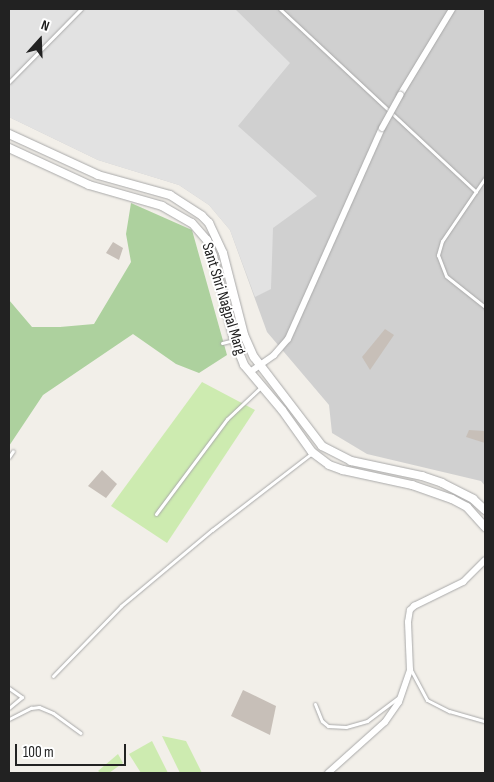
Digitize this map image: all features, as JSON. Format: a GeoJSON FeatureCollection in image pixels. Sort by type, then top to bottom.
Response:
{"type":"FeatureCollection","features":[{"type":"Feature","properties":{"kind":"street"},"geometry":{"type":"LineString","coordinates":[[250,372],[279,351],[288,339],[382,128],[452,9]]}},
{"type":"Feature","properties":{"kind":"street","name":"Sant Shri Nagpal Marg"},"geometry":{"type":"LineString","coordinates":[[9,134],[98,175],[170,196],[202,216],[209,224],[223,253],[244,335],[260,365],[316,440],[327,450],[351,462],[422,476],[442,483],[473,499],[485,510]]}},
{"type":"Feature","properties":{"kind":"street","name":"Sant Shri Nagpal Marg"},"geometry":{"type":"LineString","coordinates":[[9,148],[89,185],[162,206],[192,223],[206,240],[213,256],[234,340],[244,365],[282,410],[312,452],[329,464],[343,470],[412,485],[452,499],[467,507],[485,527]]}},
{"type":"Feature","properties":{"kind":"street"},"geometry":{"type":"LineString","coordinates":[[328,773],[385,722],[403,694],[410,670],[408,622],[410,610],[414,606],[463,582],[485,560]]}},
{"type":"Feature","properties":{"kind":"lane"},"geometry":{"type":"LineString","coordinates":[[9,82],[81,9]]}},
{"type":"Feature","properties":{"kind":"lane"},"geometry":{"type":"LineString","coordinates":[[280,9],[476,192]]}},
{"type":"Feature","properties":{"kind":"lane"},"geometry":{"type":"LineString","coordinates":[[485,178],[442,241],[438,255],[441,268],[450,280],[485,307]]}},
{"type":"Feature","properties":{"kind":"lane"},"geometry":{"type":"LineString","coordinates":[[222,343],[234,340]]}},
{"type":"Feature","properties":{"kind":"lane"},"geometry":{"type":"LineString","coordinates":[[156,514],[227,418],[262,386]]}},
{"type":"Feature","properties":{"kind":"lane"},"geometry":{"type":"LineString","coordinates":[[9,457],[13,451]]}},
{"type":"Feature","properties":{"kind":"lane"},"geometry":{"type":"LineString","coordinates":[[53,676],[121,606],[212,530],[312,452]]}},
{"type":"Feature","properties":{"kind":"lane"},"geometry":{"type":"LineString","coordinates":[[410,670],[427,700],[449,711],[485,721]]}},
{"type":"Feature","properties":{"kind":"lane"},"geometry":{"type":"LineString","coordinates":[[9,688],[22,697],[9,708]]}},
{"type":"Feature","properties":{"kind":"lane"},"geometry":{"type":"LineString","coordinates":[[315,704],[322,721],[328,726],[346,727],[367,721],[403,694]]}},
{"type":"Feature","properties":{"kind":"lane"},"geometry":{"type":"LineString","coordinates":[[9,719],[32,708],[39,707],[53,713],[81,733]]}},
{"type":"Feature","properties":{"kind":"shaded area"},"geometry":{"type":"Polygon","coordinates":[[[9,9],[485,9],[485,486],[481,481],[367,454],[332,433],[329,405],[267,332],[230,230],[209,205],[179,185],[98,160],[9,117],[9,9]]]}},
{"type":"Feature","properties":{"kind":"shaded area"},"geometry":{"type":"Polygon","coordinates":[[[9,9],[235,9],[290,63],[238,126],[317,196],[273,228],[271,289],[255,297],[230,230],[209,205],[179,185],[98,160],[9,117],[9,9]]]}},
{"type":"Feature","properties":{"kind":"green space"},"geometry":{"type":"Polygon","coordinates":[[[131,203],[192,230],[227,355],[199,373],[176,364],[133,334],[43,395],[9,446],[9,300],[32,327],[94,324],[131,262],[126,234],[131,203]]]}},
{"type":"Feature","properties":{"kind":"green space"},"geometry":{"type":"Polygon","coordinates":[[[202,382],[255,410],[167,543],[111,506],[202,382]]]}},
{"type":"Feature","properties":{"kind":"green space"},"geometry":{"type":"Polygon","coordinates":[[[162,736],[186,741],[202,773],[180,773],[162,736]]]}},
{"type":"Feature","properties":{"kind":"green space"},"geometry":{"type":"Polygon","coordinates":[[[152,741],[168,773],[141,773],[129,754],[152,741]]]}},
{"type":"Feature","properties":{"kind":"green space"},"geometry":{"type":"Polygon","coordinates":[[[118,754],[123,763],[109,773],[98,771],[118,754]]]}},
{"type":"Feature","properties":{"kind":"building"},"geometry":{"type":"Polygon","coordinates":[[[113,242],[123,248],[119,260],[106,253],[113,242]]]}},
{"type":"Feature","properties":{"kind":"building"},"geometry":{"type":"Polygon","coordinates":[[[385,329],[394,335],[370,370],[362,357],[385,329]]]}},
{"type":"Feature","properties":{"kind":"building"},"geometry":{"type":"Polygon","coordinates":[[[469,430],[485,431],[485,443],[466,437],[469,430]]]}},
{"type":"Feature","properties":{"kind":"building"},"geometry":{"type":"Polygon","coordinates":[[[102,470],[117,484],[106,498],[88,486],[102,470]]]}},
{"type":"Feature","properties":{"kind":"building"},"geometry":{"type":"Polygon","coordinates":[[[243,690],[276,706],[270,735],[231,716],[243,690]]]}}]}
